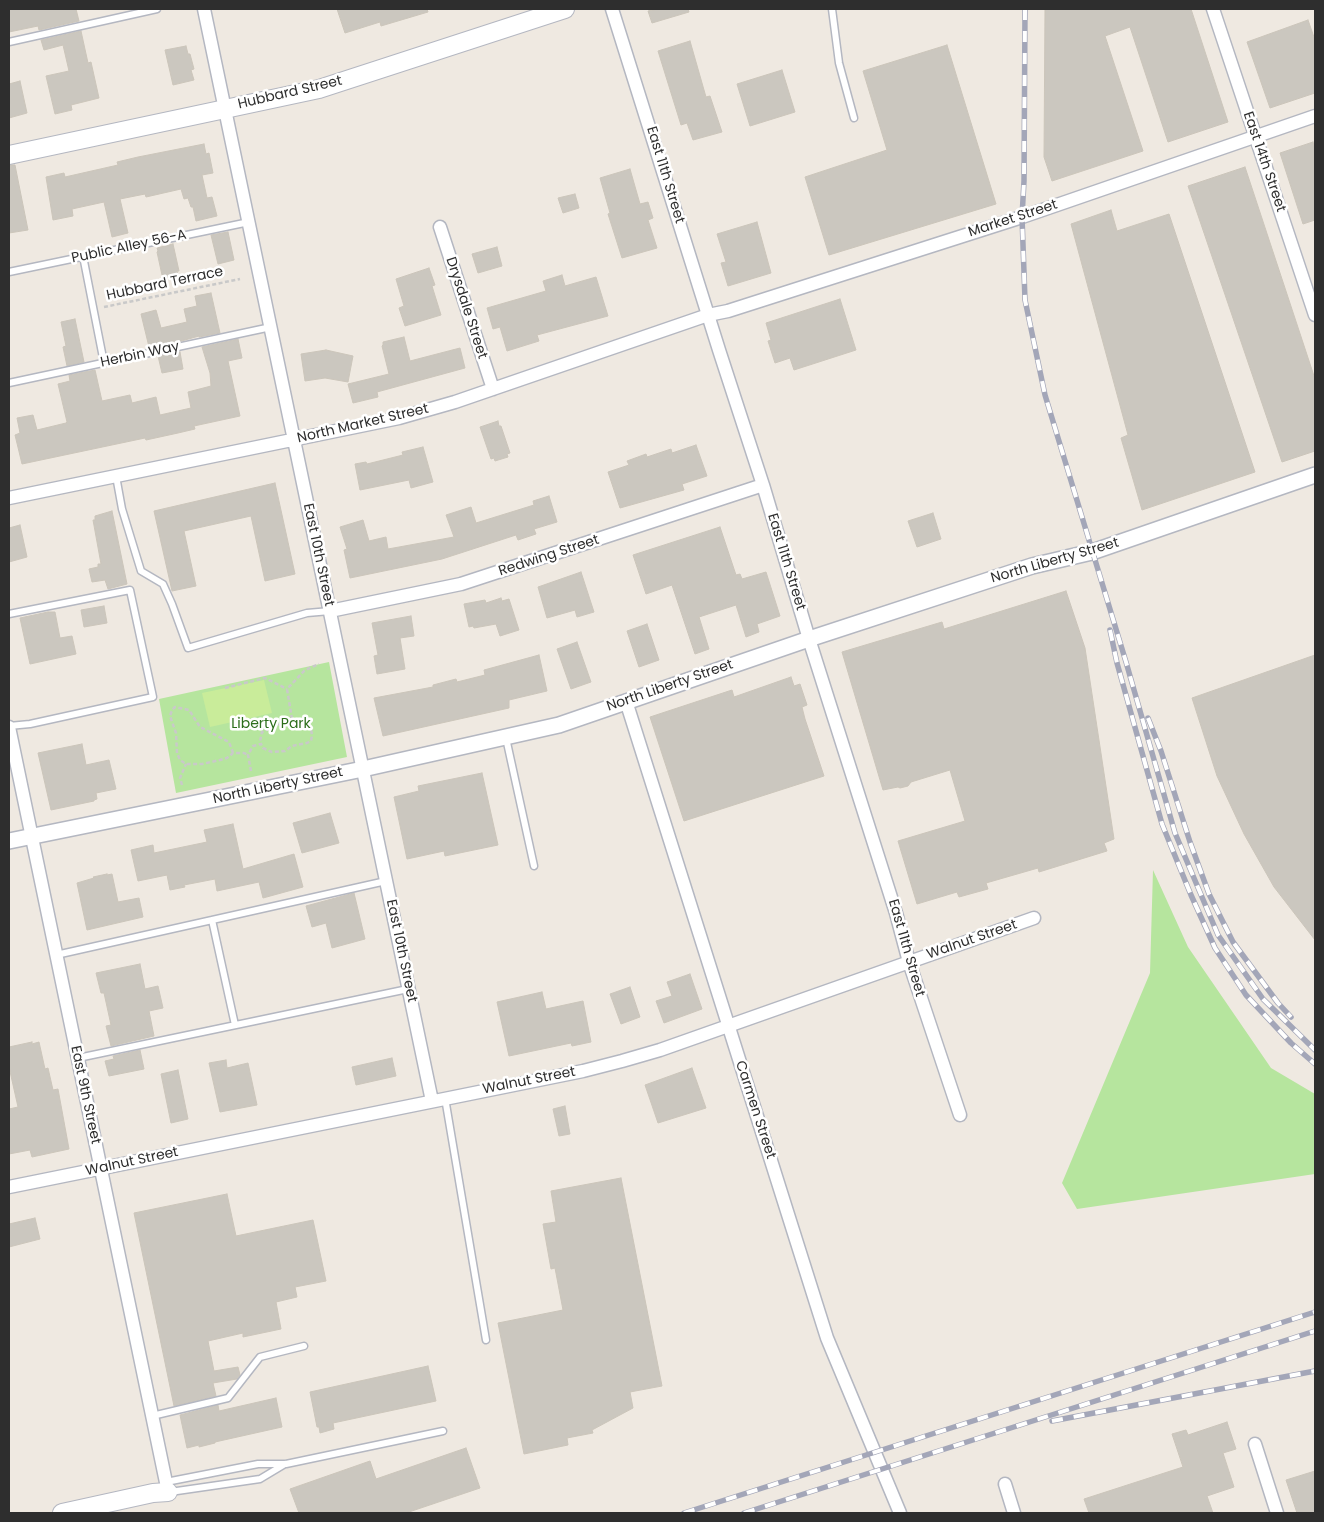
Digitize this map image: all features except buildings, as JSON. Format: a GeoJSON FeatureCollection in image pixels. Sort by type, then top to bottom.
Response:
{"type":"FeatureCollection","features":[{"type":"Feature","properties":{"kind":"main road","name":"Hubbard Street"},"geometry":{"type":"LineString","coordinates":[[9,154],[319,89],[565,9]]}},
{"type":"Feature","properties":{"kind":"main road"},"geometry":{"type":"LineString","coordinates":[[62,1513],[153,1493],[167,1487]]}},
{"type":"Feature","properties":{"kind":"street","name":"East 10th Street"},"geometry":{"type":"LineString","coordinates":[[204,9],[432,1101]]}},
{"type":"Feature","properties":{"kind":"street","name":"East 11th Street"},"geometry":{"type":"LineString","coordinates":[[612,9],[763,485],[896,913],[909,962],[960,1115]]}},
{"type":"Feature","properties":{"kind":"street","name":"East 14th Street"},"geometry":{"type":"LineString","coordinates":[[1213,9],[1315,315]]}},
{"type":"Feature","properties":{"kind":"street","name":"Market Street"},"geometry":{"type":"LineString","coordinates":[[708,315],[728,311],[1022,217],[1315,116]]}},
{"type":"Feature","properties":{"kind":"street","name":"Drysdale Street"},"geometry":{"type":"LineString","coordinates":[[440,227],[493,389]]}},
{"type":"Feature","properties":{"kind":"street","name":"North Market Street"},"geometry":{"type":"LineString","coordinates":[[9,498],[398,418],[455,402],[708,315]]}},
{"type":"Feature","properties":{"kind":"street","name":"North Liberty Street"},"geometry":{"type":"LineString","coordinates":[[9,841],[362,769],[559,726],[626,701],[1032,566],[1092,552],[1315,474]]}},
{"type":"Feature","properties":{"kind":"street","name":"Redwing Street"},"geometry":{"type":"LineString","coordinates":[[330,611],[461,584],[763,485]]}},
{"type":"Feature","properties":{"kind":"street","name":"Carmen Street"},"geometry":{"type":"LineString","coordinates":[[626,701],[827,1338],[900,1513]]}},
{"type":"Feature","properties":{"kind":"street","name":"East 9th Street"},"geometry":{"type":"LineString","coordinates":[[9,726],[167,1487]]}},
{"type":"Feature","properties":{"kind":"street","name":"Walnut Street"},"geometry":{"type":"LineString","coordinates":[[9,1187],[583,1071],[622,1061],[660,1050],[1034,918]]}},
{"type":"Feature","properties":{"kind":"street"},"geometry":{"type":"LineString","coordinates":[[1255,1444],[1277,1513]]}},
{"type":"Feature","properties":{"kind":"street"},"geometry":{"type":"LineString","coordinates":[[1005,1484],[1014,1513]]}},
{"type":"Feature","properties":{"kind":"lane"},"geometry":{"type":"LineString","coordinates":[[9,42],[157,9]]}},
{"type":"Feature","properties":{"kind":"lane"},"geometry":{"type":"LineString","coordinates":[[832,9],[839,63],[854,118]]}},
{"type":"Feature","properties":{"kind":"lane","name":"Public Alley 56-A"},"geometry":{"type":"LineString","coordinates":[[9,272],[249,222]]}},
{"type":"Feature","properties":{"kind":"lane"},"geometry":{"type":"LineString","coordinates":[[83,256],[104,363]]}},
{"type":"Feature","properties":{"kind":"lane","name":"Herbin Way"},"geometry":{"type":"LineString","coordinates":[[9,383],[271,327]]}},
{"type":"Feature","properties":{"kind":"lane"},"geometry":{"type":"LineString","coordinates":[[116,476],[122,509],[141,571],[163,584],[188,648],[307,613],[330,611]]}},
{"type":"Feature","properties":{"kind":"lane"},"geometry":{"type":"LineString","coordinates":[[9,614],[130,590],[153,697],[30,724],[9,726]]}},
{"type":"Feature","properties":{"kind":"lane"},"geometry":{"type":"LineString","coordinates":[[506,738],[534,866]]}},
{"type":"Feature","properties":{"kind":"lane"},"geometry":{"type":"LineString","coordinates":[[56,955],[386,881]]}},
{"type":"Feature","properties":{"kind":"lane"},"geometry":{"type":"LineString","coordinates":[[212,920],[235,1025]]}},
{"type":"Feature","properties":{"kind":"lane"},"geometry":{"type":"LineString","coordinates":[[78,1058],[408,988]]}},
{"type":"Feature","properties":{"kind":"lane"},"geometry":{"type":"LineString","coordinates":[[445,1098],[486,1340]]}},
{"type":"Feature","properties":{"kind":"lane"},"geometry":{"type":"LineString","coordinates":[[152,1416],[228,1398],[260,1357],[304,1346]]}},
{"type":"Feature","properties":{"kind":"lane"},"geometry":{"type":"LineString","coordinates":[[167,1487],[258,1464],[286,1464],[443,1431]]}},
{"type":"Feature","properties":{"kind":"lane"},"geometry":{"type":"LineString","coordinates":[[167,1487],[260,1479],[286,1464]]}},
{"type":"Feature","properties":{"kind":"path","name":"Hubbard Terrace"},"geometry":{"type":"LineString","coordinates":[[94,309],[240,279]]}},
{"type":"Feature","properties":{"kind":"path"},"geometry":{"type":"LineString","coordinates":[[286,689],[305,670],[320,664]]}},
{"type":"Feature","properties":{"kind":"path"},"geometry":{"type":"LineString","coordinates":[[225,688],[266,678],[286,689],[292,719]]}},
{"type":"Feature","properties":{"kind":"path"},"geometry":{"type":"LineString","coordinates":[[232,753],[229,742],[200,726],[189,710],[175,708],[170,716],[176,733],[177,753],[180,760],[186,764],[202,764],[220,760],[227,758],[232,753],[244,753],[248,756]]}},
{"type":"Feature","properties":{"kind":"path"},"geometry":{"type":"LineString","coordinates":[[292,719],[300,720],[308,725],[312,735],[307,743],[292,746],[285,751],[267,751],[260,744],[262,732],[292,719]]}},
{"type":"Feature","properties":{"kind":"path"},"geometry":{"type":"LineString","coordinates":[[251,770],[248,756],[254,746],[260,744]]}},
{"type":"Feature","properties":{"kind":"path"},"geometry":{"type":"LineString","coordinates":[[182,785],[180,778],[186,764]]}},
{"type":"Feature","properties":{"kind":"green space","name":"Liberty Park"},"geometry":{"type":"Polygon","coordinates":[[[329,662],[347,757],[176,793],[159,699],[329,662]]]}},
{"type":"Feature","properties":{"kind":"green space"},"geometry":{"type":"Polygon","coordinates":[[[264,680],[272,713],[210,727],[202,693],[264,680]]]}},
{"type":"Feature","properties":{"kind":"green space"},"geometry":{"type":"Polygon","coordinates":[[[1153,870],[1188,947],[1271,1068],[1315,1094],[1315,1174],[1077,1209],[1062,1183],[1150,973],[1153,870]]]}},
{"type":"Feature","properties":{"kind":"railway"},"geometry":{"type":"LineString","coordinates":[[1025,9],[1022,217],[1025,300],[1045,395],[1126,662],[1175,833],[1218,935],[1263,999],[1315,1050]]}},
{"type":"Feature","properties":{"kind":"railway"},"geometry":{"type":"LineString","coordinates":[[1110,630],[1117,663],[1162,824],[1215,948],[1246,995],[1291,1043],[1315,1064]]}},
{"type":"Feature","properties":{"kind":"railway"},"geometry":{"type":"LineString","coordinates":[[1148,718],[1209,894],[1233,942],[1278,1003],[1291,1017]]}},
{"type":"Feature","properties":{"kind":"railway"},"geometry":{"type":"LineString","coordinates":[[684,1513],[1315,1312]]}},
{"type":"Feature","properties":{"kind":"railway"},"geometry":{"type":"LineString","coordinates":[[744,1513],[1315,1331]]}},
{"type":"Feature","properties":{"kind":"railway"},"geometry":{"type":"LineString","coordinates":[[1052,1421],[1315,1371]]}}]}
